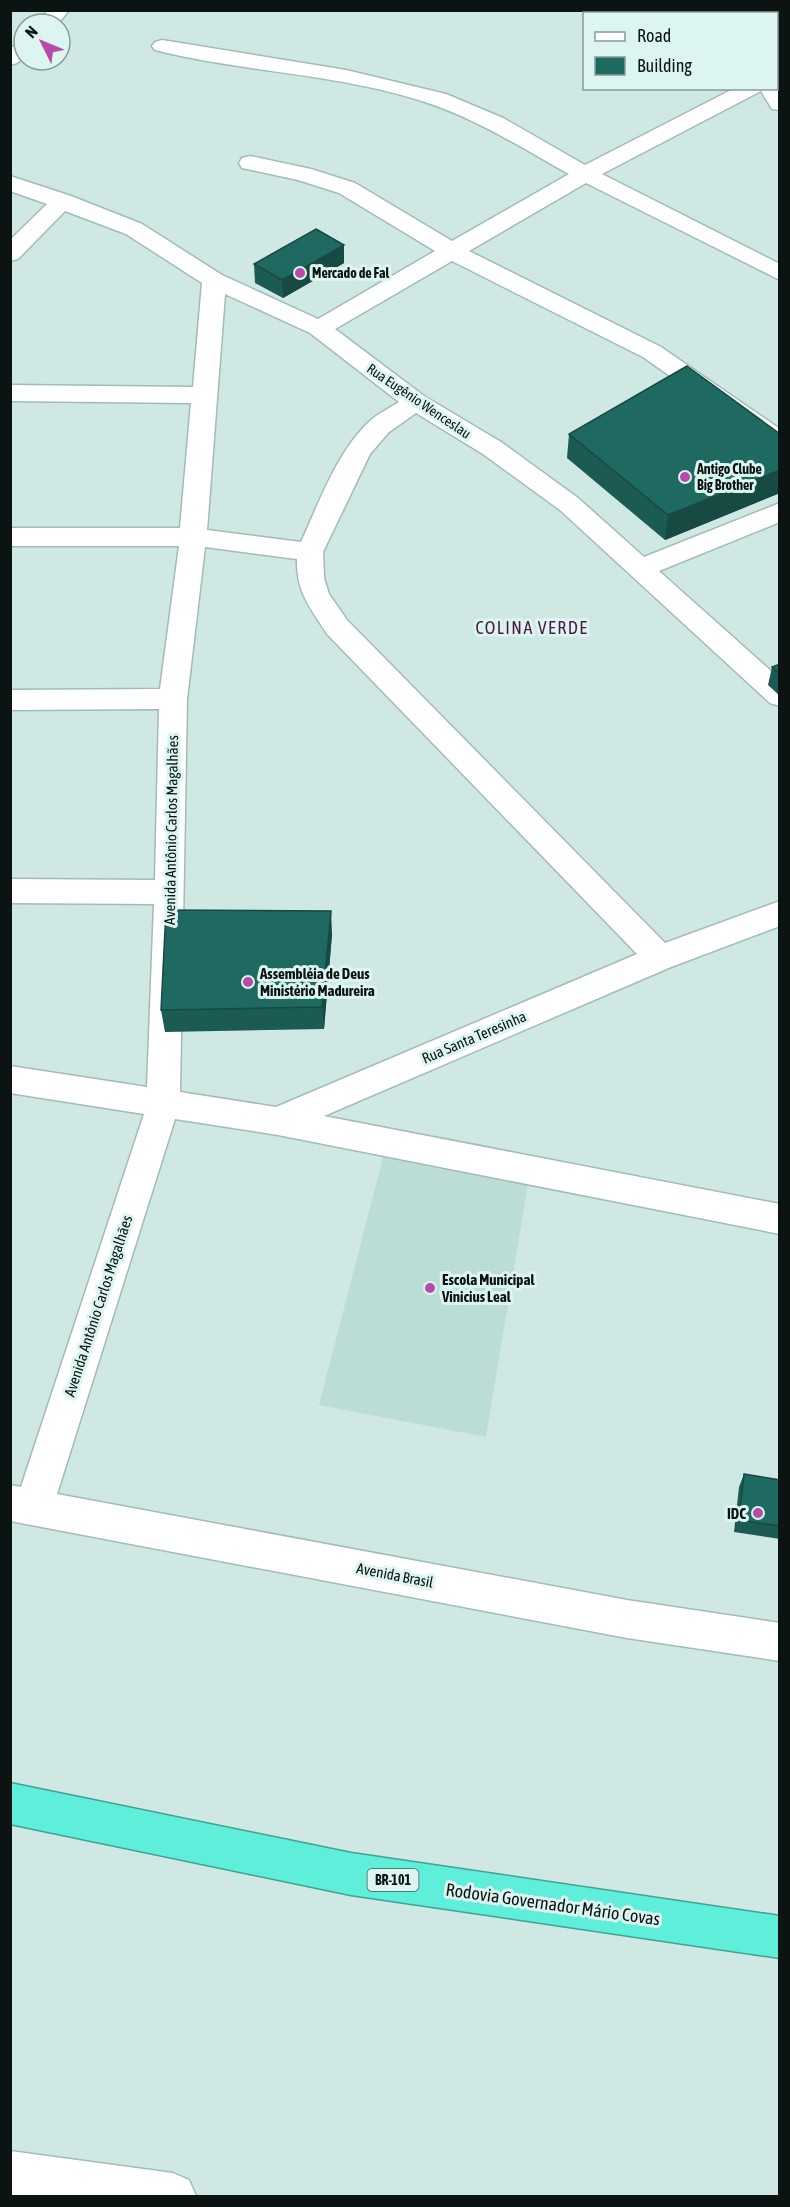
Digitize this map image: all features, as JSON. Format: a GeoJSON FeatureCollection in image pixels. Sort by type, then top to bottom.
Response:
{"type":"FeatureCollection","features":[{"type":"Feature","properties":{"kind":"highway","name":"Rodovia Governador Mário Covas"},"geometry":{"type":"LineString","coordinates":[[10,1803],[351,1874],[780,1937]]}},
{"type":"Feature","properties":{"kind":"street"},"geometry":{"type":"LineString","coordinates":[[162,46],[346,76],[438,99],[495,123],[585,174],[780,273]]}},
{"type":"Feature","properties":{"kind":"street"},"geometry":{"type":"LineString","coordinates":[[319,328],[585,174],[749,90]]}},
{"type":"Feature","properties":{"kind":"street"},"geometry":{"type":"LineString","coordinates":[[771,90],[780,104]]}},
{"type":"Feature","properties":{"kind":"street"},"geometry":{"type":"LineString","coordinates":[[250,163],[303,174],[347,188],[451,251],[652,352],[780,441]]}},
{"type":"Feature","properties":{"kind":"street","name":"Rua Eugênio Wenceslau"},"geometry":{"type":"LineString","coordinates":[[10,183],[134,229],[214,280],[319,328],[415,402],[492,448],[569,504],[780,696]]}},
{"type":"Feature","properties":{"kind":"street"},"geometry":{"type":"LineString","coordinates":[[10,254],[63,201]]}},
{"type":"Feature","properties":{"kind":"street","name":"Avenida Antônio Carlos Magalhães"},"geometry":{"type":"LineString","coordinates":[[22,1504],[162,1105],[170,892],[173,699],[193,537],[214,280]]}},
{"type":"Feature","properties":{"kind":"street"},"geometry":{"type":"LineString","coordinates":[[10,393],[205,395]]}},
{"type":"Feature","properties":{"kind":"street"},"geometry":{"type":"LineString","coordinates":[[415,402],[380,426],[360,450],[346,474],[310,552],[309,578],[316,596],[337,627],[660,958]]}},
{"type":"Feature","properties":{"kind":"street"},"geometry":{"type":"LineString","coordinates":[[641,568],[780,512]]}},
{"type":"Feature","properties":{"kind":"street"},"geometry":{"type":"LineString","coordinates":[[10,537],[193,537],[310,552]]}},
{"type":"Feature","properties":{"kind":"street"},"geometry":{"type":"LineString","coordinates":[[10,700],[173,699]]}},
{"type":"Feature","properties":{"kind":"street"},"geometry":{"type":"LineString","coordinates":[[10,891],[170,892]]}},
{"type":"Feature","properties":{"kind":"street","name":"Rua Santa Teresinha"},"geometry":{"type":"LineString","coordinates":[[278,1121],[660,958],[780,913]]}},
{"type":"Feature","properties":{"kind":"street"},"geometry":{"type":"LineString","coordinates":[[10,1079],[162,1105],[278,1121],[780,1219]]}},
{"type":"Feature","properties":{"kind":"street","name":"Avenida Brasil"},"geometry":{"type":"LineString","coordinates":[[22,1504],[627,1619],[780,1642]]}},
{"type":"Feature","properties":{"kind":"street"},"geometry":{"type":"LineString","coordinates":[[10,2174],[174,2196]]}},
{"type":"Feature","properties":{"kind":"shaded area","name":"Escola Municipal Vinicius Leal"},"geometry":{"type":"Polygon","coordinates":[[[387,1142],[530,1171],[486,1437],[319,1405],[387,1142]]]}},
{"type":"Feature","properties":{"kind":"building"},"geometry":{"type":"Polygon","coordinates":[[[316,229],[344,245],[282,280],[254,264],[316,229]]]}},
{"type":"Feature","properties":{"kind":"building","name":"Antigo Clube Big Brother"},"geometry":{"type":"Polygon","coordinates":[[[687,366],[780,434],[780,470],[668,515],[569,434],[687,366]]]}},
{"type":"Feature","properties":{"kind":"building"},"geometry":{"type":"Polygon","coordinates":[[[780,664],[780,674],[772,667],[780,664]]]}},
{"type":"Feature","properties":{"kind":"building","name":"Assembléia de Deus Ministério Madureira"},"geometry":{"type":"Polygon","coordinates":[[[166,910],[331,911],[322,1007],[161,1010],[166,910]]]}},
{"type":"Feature","properties":{"kind":"building","name":"IDC"},"geometry":{"type":"Polygon","coordinates":[[[744,1474],[780,1480],[780,1526],[739,1520],[744,1474]]]}},
{"type":"Feature","properties":{"kind":"place","name":"Mercado de Fal"},"geometry":{"type":"Point","coordinates":[300,273]}},
{"type":"Feature","properties":{"kind":"place","name":"Antigo Clube Big Brother"},"geometry":{"type":"Point","coordinates":[685,477]}},
{"type":"Feature","properties":{"kind":"place","name":"Assembléia de Deus Ministério Madureira"},"geometry":{"type":"Point","coordinates":[248,982]}},
{"type":"Feature","properties":{"kind":"place","name":"Escola Municipal Vinicius Leal"},"geometry":{"type":"Point","coordinates":[430,1288]}},
{"type":"Feature","properties":{"kind":"place","name":"IDC"},"geometry":{"type":"Point","coordinates":[758,1513]}},
{"type":"Feature","properties":{"kind":"district","name":"COLINA VERDE"},"geometry":{"type":"Point","coordinates":[532,627]}}]}
